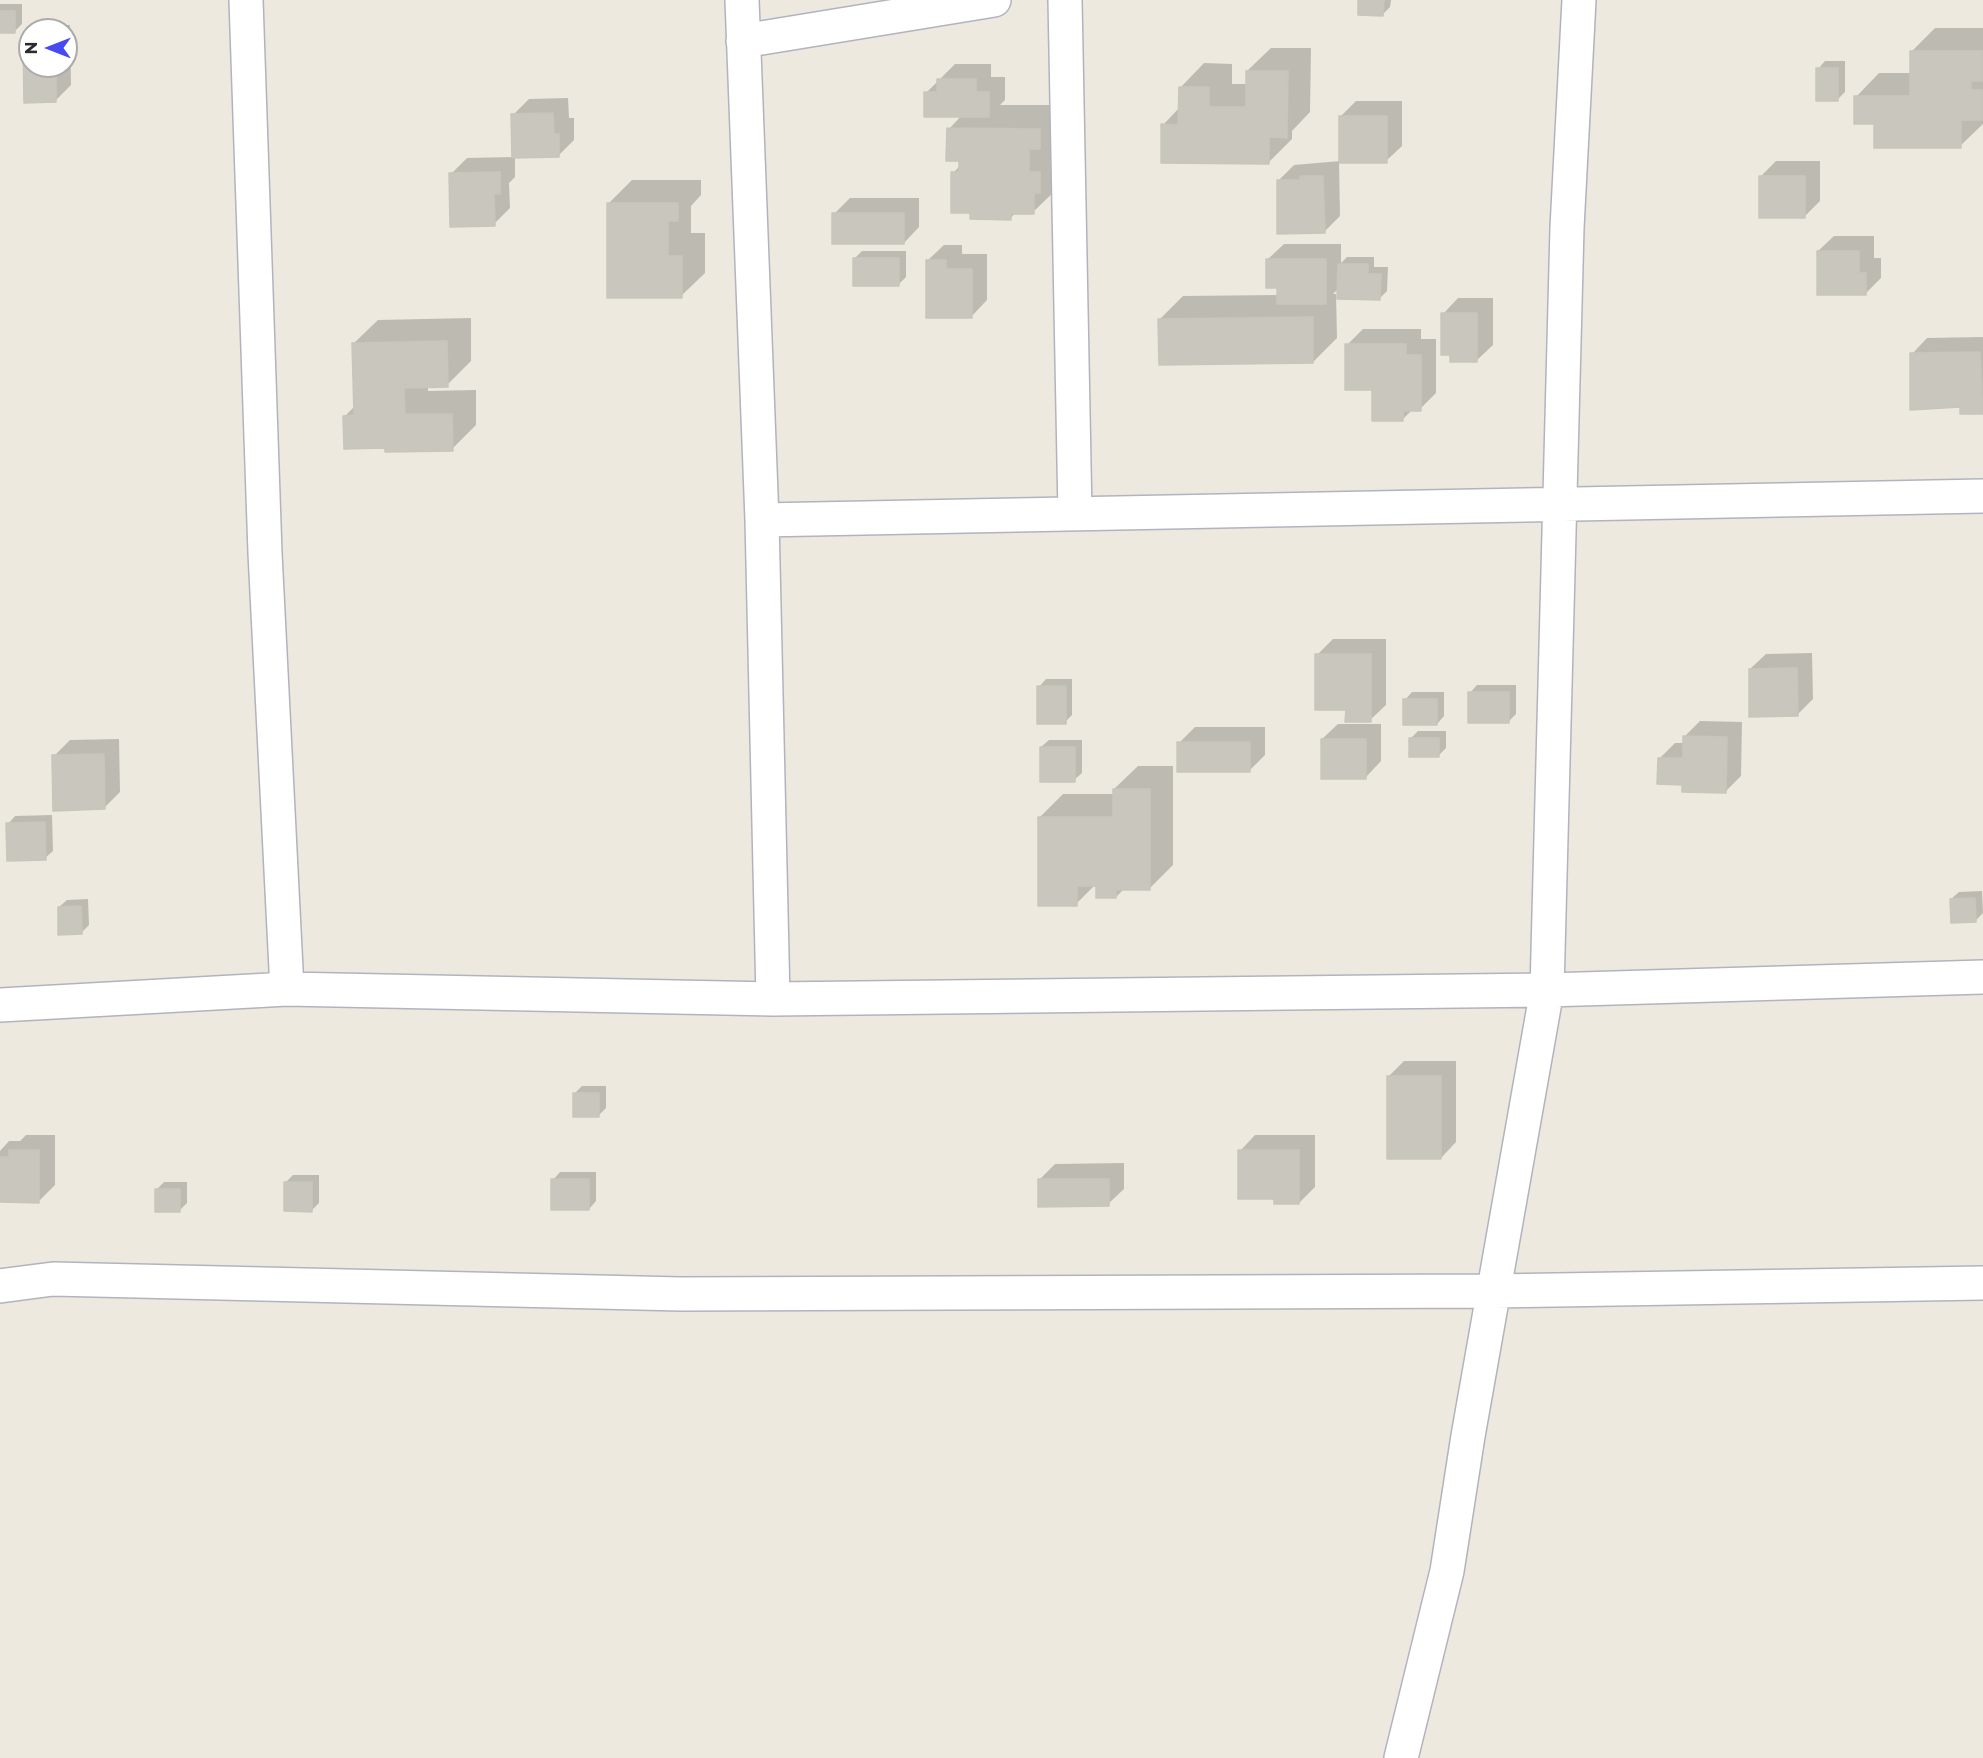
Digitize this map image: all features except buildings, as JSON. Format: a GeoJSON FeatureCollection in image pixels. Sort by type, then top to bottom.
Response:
{"type":"FeatureCollection","features":[{"type":"Feature","properties":{"kind":"street"},"geometry":{"type":"LineString","coordinates":[[246,0],[265,553],[287,989]]}},
{"type":"Feature","properties":{"kind":"street"},"geometry":{"type":"LineString","coordinates":[[742,0],[762,520],[773,999]]}},
{"type":"Feature","properties":{"kind":"street"},"geometry":{"type":"LineString","coordinates":[[743,41],[994,0]]}},
{"type":"Feature","properties":{"kind":"street"},"geometry":{"type":"LineString","coordinates":[[1065,0],[1075,514]]}},
{"type":"Feature","properties":{"kind":"street"},"geometry":{"type":"LineString","coordinates":[[1401,1758],[1447,1570],[1516,1156],[1547,990],[1567,228],[1579,0]]}},
{"type":"Feature","properties":{"kind":"street"},"geometry":{"type":"LineString","coordinates":[[762,520],[1983,496]]}},
{"type":"Feature","properties":{"kind":"street"},"geometry":{"type":"LineString","coordinates":[[0,1005],[287,989],[773,999],[1547,990],[1983,977]]}},
{"type":"Feature","properties":{"kind":"street"},"geometry":{"type":"LineString","coordinates":[[0,1286],[53,1279],[681,1294],[1495,1291],[1983,1283]]}}]}
